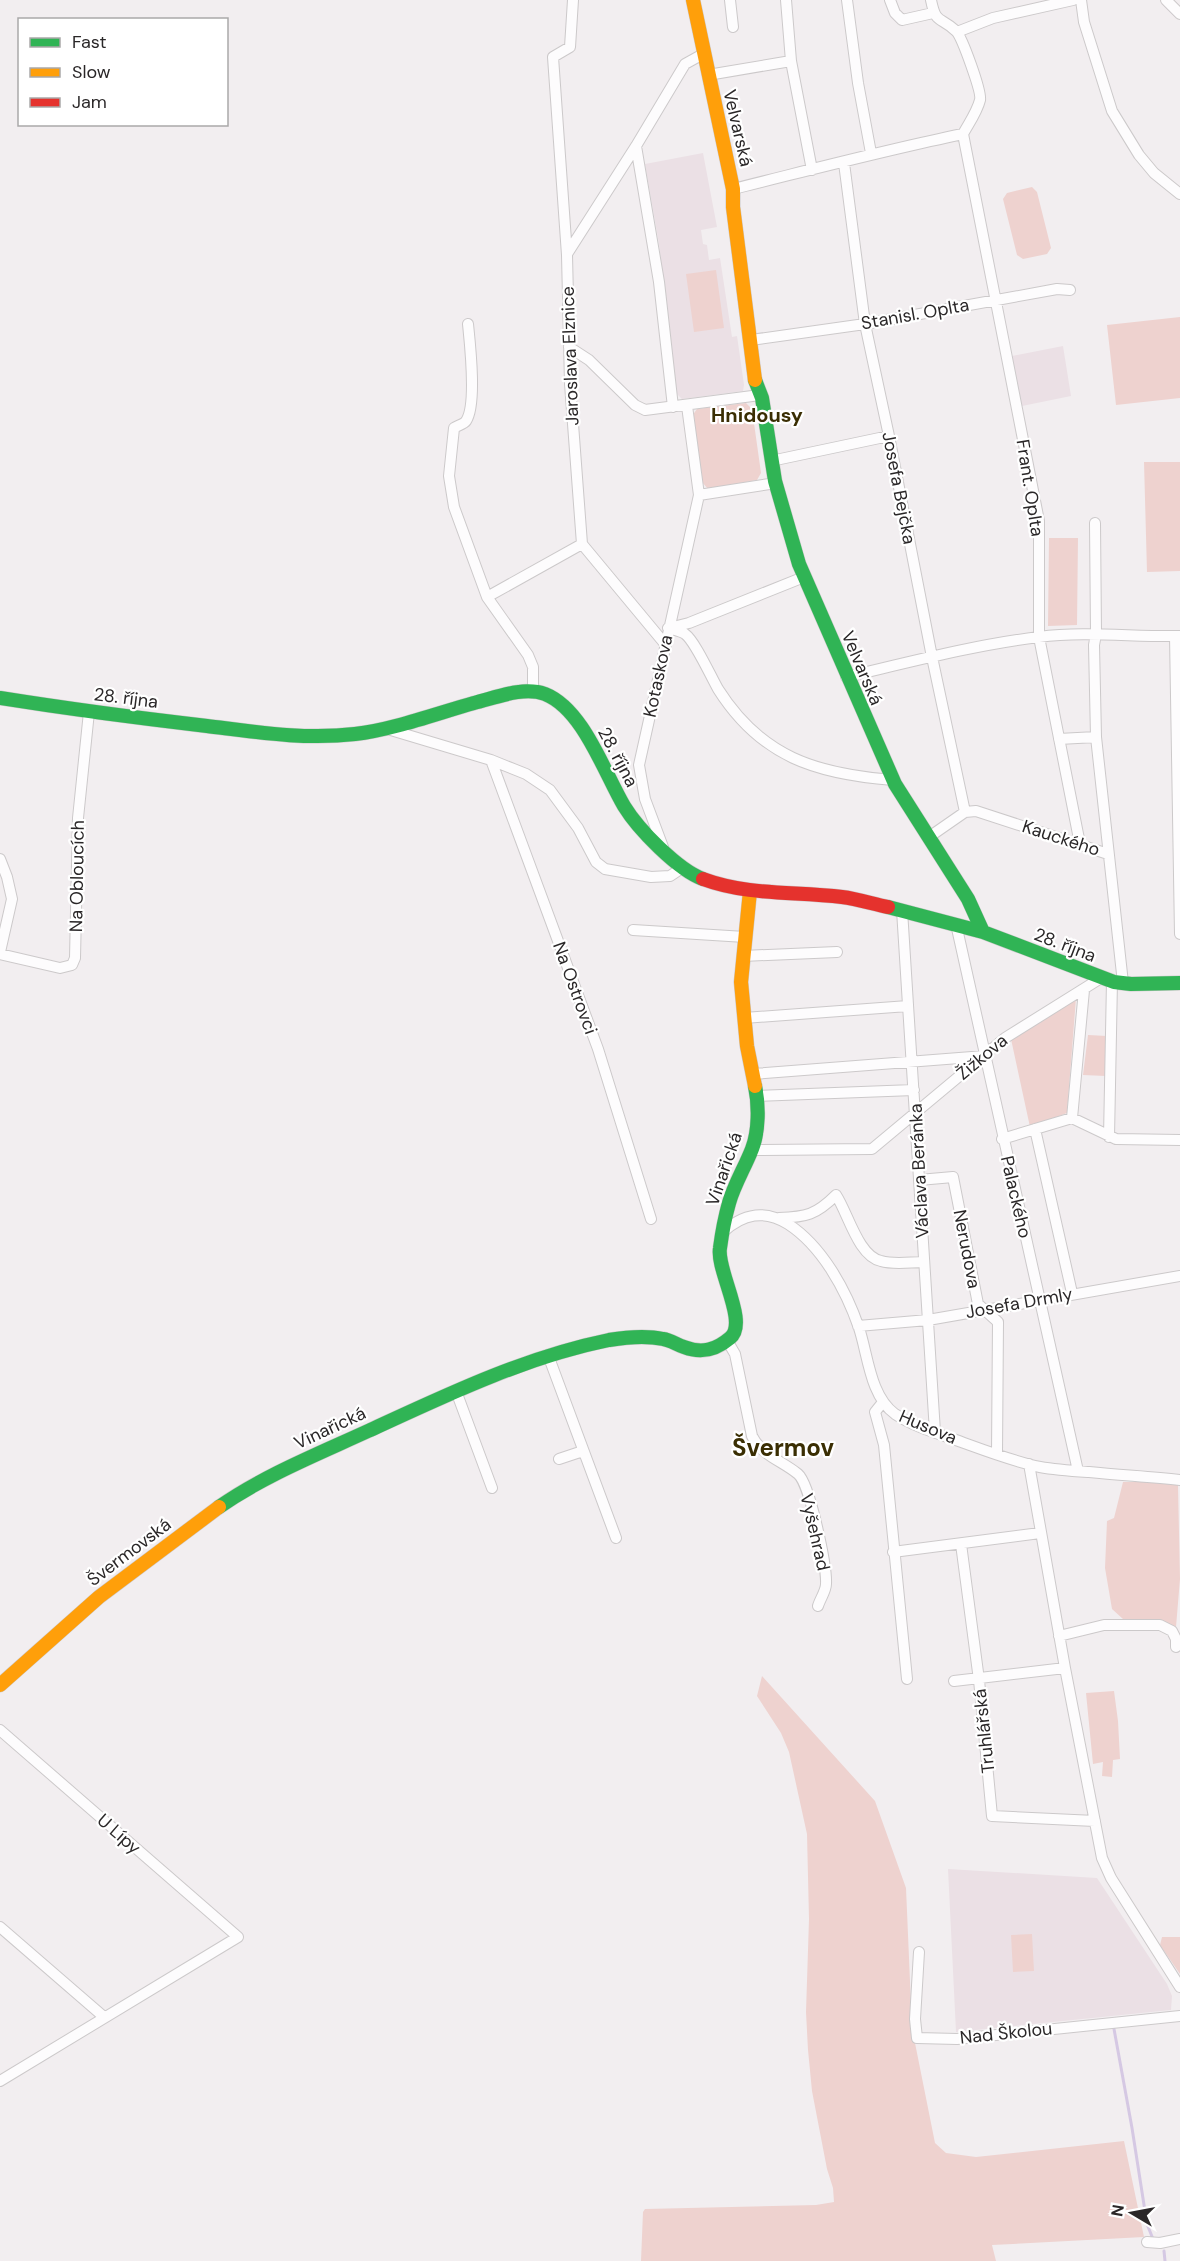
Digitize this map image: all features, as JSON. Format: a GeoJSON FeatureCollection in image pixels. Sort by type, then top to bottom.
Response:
{"type":"FeatureCollection","features":[{"type":"Feature","properties":{"kind":"street","name":"Jaroslava Elznice"},"geometry":{"type":"LineString","coordinates":[[573,0],[570,47],[553,57],[567,255],[569,347],[582,544]]}},
{"type":"Feature","properties":{"kind":"street","name":"Velvarská"},"geometry":{"type":"LineString","coordinates":[[693,0],[733,189],[742,209],[755,339],[764,384],[761,397],[771,461],[804,577],[893,780],[968,899],[982,932]]}},
{"type":"Feature","properties":{"kind":"street"},"geometry":{"type":"LineString","coordinates":[[730,0],[733,27]]}},
{"type":"Feature","properties":{"kind":"street"},"geometry":{"type":"LineString","coordinates":[[786,0],[791,61],[812,170]]}},
{"type":"Feature","properties":{"kind":"street"},"geometry":{"type":"LineString","coordinates":[[847,0],[858,83],[871,153]]}},
{"type":"Feature","properties":{"kind":"street"},"geometry":{"type":"LineString","coordinates":[[890,0],[895,13],[902,20],[933,13]]}},
{"type":"Feature","properties":{"kind":"street"},"geometry":{"type":"LineString","coordinates":[[733,189],[844,163],[871,153],[963,134],[981,98],[957,32],[937,18],[933,13],[931,0]]}},
{"type":"Feature","properties":{"kind":"street"},"geometry":{"type":"LineString","coordinates":[[957,32],[993,18],[1073,0]]}},
{"type":"Feature","properties":{"kind":"street"},"geometry":{"type":"LineString","coordinates":[[1081,0],[1084,22],[1112,111],[1154,173],[1180,194]]}},
{"type":"Feature","properties":{"kind":"street"},"geometry":{"type":"LineString","coordinates":[[1166,0],[1180,14]]}},
{"type":"Feature","properties":{"kind":"street"},"geometry":{"type":"LineString","coordinates":[[567,255],[685,64],[703,54]]}},
{"type":"Feature","properties":{"kind":"street","name":"Velvarská"},"geometry":{"type":"LineString","coordinates":[[708,75],[791,61]]}},
{"type":"Feature","properties":{"kind":"street","name":"Frant. Oplta"},"geometry":{"type":"LineString","coordinates":[[963,134],[1039,521],[1039,637],[1080,844]]}},
{"type":"Feature","properties":{"kind":"street"},"geometry":{"type":"LineString","coordinates":[[636,146],[659,282],[674,407]]}},
{"type":"Feature","properties":{"kind":"street","name":"Josefa Bejčka"},"geometry":{"type":"LineString","coordinates":[[844,163],[865,324],[965,812]]}},
{"type":"Feature","properties":{"kind":"street","name":"Stanisl. Oplta"},"geometry":{"type":"LineString","coordinates":[[755,339],[783,337],[865,324],[1057,288],[1070,290]]}},
{"type":"Feature","properties":{"kind":"street"},"geometry":{"type":"LineString","coordinates":[[468,324],[472,378],[470,408],[466,421],[454,428],[449,476],[454,507],[487,597],[528,655],[533,667],[533,692]]}},
{"type":"Feature","properties":{"kind":"street"},"geometry":{"type":"LineString","coordinates":[[569,347],[589,360],[639,408],[651,410],[761,397]]}},
{"type":"Feature","properties":{"kind":"street"},"geometry":{"type":"LineString","coordinates":[[687,406],[699,495],[776,483]]}},
{"type":"Feature","properties":{"kind":"street"},"geometry":{"type":"LineString","coordinates":[[771,461],[889,436]]}},
{"type":"Feature","properties":{"kind":"street","name":"Kotaskova"},"geometry":{"type":"LineString","coordinates":[[667,856],[645,799],[639,765],[699,495]]}},
{"type":"Feature","properties":{"kind":"street"},"geometry":{"type":"LineString","coordinates":[[1095,523],[1096,737],[1108,854]]}},
{"type":"Feature","properties":{"kind":"street"},"geometry":{"type":"LineString","coordinates":[[487,597],[582,544],[665,645]]}},
{"type":"Feature","properties":{"kind":"street"},"geometry":{"type":"LineString","coordinates":[[668,628],[689,623],[804,577]]}},
{"type":"Feature","properties":{"kind":"street"},"geometry":{"type":"LineString","coordinates":[[668,628],[687,635],[734,712],[744,723],[777,749],[801,762],[837,774],[893,780]]}},
{"type":"Feature","properties":{"kind":"street"},"geometry":{"type":"LineString","coordinates":[[846,676],[1039,637],[1096,634],[1178,636],[1180,933]]}},
{"type":"Feature","properties":{"kind":"street","name":"28. října"},"geometry":{"type":"LineString","coordinates":[[0,698],[88,712],[290,736],[329,737],[360,734],[516,692],[533,692],[557,700],[570,710],[626,809],[667,856],[703,880],[725,887],[750,891],[843,897],[982,932],[1112,981],[1180,983]]}},
{"type":"Feature","properties":{"kind":"street","name":"Na Obloucích"},"geometry":{"type":"LineString","coordinates":[[0,953],[60,968],[72,965],[75,958],[78,818],[88,712]]}},
{"type":"Feature","properties":{"kind":"street"},"geometry":{"type":"LineString","coordinates":[[384,728],[491,760],[526,774],[550,790],[578,828],[587,848],[601,866],[616,872],[651,877],[670,876],[682,868]]}},
{"type":"Feature","properties":{"kind":"street"},"geometry":{"type":"LineString","coordinates":[[1059,739],[1096,737]]}},
{"type":"Feature","properties":{"kind":"street","name":"Na Ostrovci"},"geometry":{"type":"LineString","coordinates":[[491,760],[598,1049],[651,1219]]}},
{"type":"Feature","properties":{"kind":"street","name":"Kauckého"},"geometry":{"type":"LineString","coordinates":[[965,812],[976,811],[1108,854],[1112,981],[1109,1137]]}},
{"type":"Feature","properties":{"kind":"street"},"geometry":{"type":"LineString","coordinates":[[929,837],[965,812]]}},
{"type":"Feature","properties":{"kind":"street"},"geometry":{"type":"LineString","coordinates":[[0,859],[12,899],[0,953]]}},
{"type":"Feature","properties":{"kind":"street","name":"Vinařická"},"geometry":{"type":"LineString","coordinates":[[293,1465],[456,1391],[548,1355],[629,1337],[666,1339],[696,1351],[717,1348],[733,1336],[736,1316],[719,1251],[729,1202],[752,1150],[756,1131],[757,1096],[744,1018],[741,982],[750,891]]}},
{"type":"Feature","properties":{"kind":"street","name":"Václava Beránka"},"geometry":{"type":"LineString","coordinates":[[902,910],[935,1432]]}},
{"type":"Feature","properties":{"kind":"street","name":"Palackého"},"geometry":{"type":"LineString","coordinates":[[956,924],[1077,1471]]}},
{"type":"Feature","properties":{"kind":"street"},"geometry":{"type":"LineString","coordinates":[[633,930],[745,937]]}},
{"type":"Feature","properties":{"kind":"street"},"geometry":{"type":"LineString","coordinates":[[743,956],[837,952]]}},
{"type":"Feature","properties":{"kind":"street","name":"Žižkova"},"geometry":{"type":"LineString","coordinates":[[752,1150],[873,1149],[1005,1038],[1084,990],[1112,981]]}},
{"type":"Feature","properties":{"kind":"street"},"geometry":{"type":"LineString","coordinates":[[1072,1118],[1084,990]]}},
{"type":"Feature","properties":{"kind":"street"},"geometry":{"type":"LineString","coordinates":[[744,1018],[908,1006]]}},
{"type":"Feature","properties":{"kind":"street"},"geometry":{"type":"LineString","coordinates":[[753,1074],[985,1056]]}},
{"type":"Feature","properties":{"kind":"street"},"geometry":{"type":"LineString","coordinates":[[757,1096],[914,1090]]}},
{"type":"Feature","properties":{"kind":"street"},"geometry":{"type":"LineString","coordinates":[[1002,1139],[1072,1118],[1116,1139],[1180,1140]]}},
{"type":"Feature","properties":{"kind":"street"},"geometry":{"type":"LineString","coordinates":[[1035,1129],[1071,1293]]}},
{"type":"Feature","properties":{"kind":"street","name":"Nerudova"},"geometry":{"type":"LineString","coordinates":[[919,1180],[953,1177],[978,1304],[998,1322],[997,1454]]}},
{"type":"Feature","properties":{"kind":"street"},"geometry":{"type":"LineString","coordinates":[[778,1218],[816,1213],[836,1195],[861,1245],[873,1259],[887,1262],[924,1262]]}},
{"type":"Feature","properties":{"kind":"street","name":"Husova"},"geometry":{"type":"LineString","coordinates":[[722,1232],[747,1215],[763,1215],[778,1218],[798,1231],[812,1244],[829,1266],[858,1326],[883,1402],[904,1420],[1029,1464],[1077,1471],[1180,1480]]}},
{"type":"Feature","properties":{"kind":"street","name":"Josefa Drmly"},"geometry":{"type":"LineString","coordinates":[[858,1326],[928,1320],[1071,1293],[1180,1276]]}},
{"type":"Feature","properties":{"kind":"street","name":"Vyšehrad"},"geometry":{"type":"LineString","coordinates":[[728,1342],[735,1354],[752,1436],[758,1447],[800,1475],[808,1496],[823,1552],[827,1587],[818,1606]]}},
{"type":"Feature","properties":{"kind":"street"},"geometry":{"type":"LineString","coordinates":[[548,1355],[616,1538]]}},
{"type":"Feature","properties":{"kind":"street"},"geometry":{"type":"LineString","coordinates":[[456,1391],[492,1488]]}},
{"type":"Feature","properties":{"kind":"street"},"geometry":{"type":"LineString","coordinates":[[883,1402],[875,1412],[884,1445],[907,1679]]}},
{"type":"Feature","properties":{"kind":"street"},"geometry":{"type":"LineString","coordinates":[[559,1459],[583,1451]]}},
{"type":"Feature","properties":{"kind":"street"},"geometry":{"type":"LineString","coordinates":[[1029,1464],[1059,1636],[1102,1858],[1110,1878],[1180,1987]]}},
{"type":"Feature","properties":{"kind":"street","name":"Švermovská"},"geometry":{"type":"LineString","coordinates":[[0,1685],[99,1597],[145,1561],[238,1494],[293,1465]]}},
{"type":"Feature","properties":{"kind":"street"},"geometry":{"type":"LineString","coordinates":[[893,1552],[1040,1533]]}},
{"type":"Feature","properties":{"kind":"street","name":"Truhlářská"},"geometry":{"type":"LineString","coordinates":[[961,1544],[979,1680],[992,1816],[1095,1821]]}},
{"type":"Feature","properties":{"kind":"street"},"geometry":{"type":"LineString","coordinates":[[1059,1636],[1104,1625],[1160,1625],[1172,1631],[1176,1639],[1176,1647]]}},
{"type":"Feature","properties":{"kind":"street"},"geometry":{"type":"LineString","coordinates":[[954,1681],[979,1680],[1065,1668]]}},
{"type":"Feature","properties":{"kind":"street","name":"U Lípy"},"geometry":{"type":"LineString","coordinates":[[0,1730],[238,1938],[104,2018]]}},
{"type":"Feature","properties":{"kind":"street"},"geometry":{"type":"LineString","coordinates":[[0,1927],[104,2018],[0,2081]]}},
{"type":"Feature","properties":{"kind":"street","name":"Nad Školou"},"geometry":{"type":"LineString","coordinates":[[919,1952],[915,2019],[918,2038],[957,2039],[1180,2016]]}},
{"type":"Feature","properties":{"kind":"street"},"geometry":{"type":"LineString","coordinates":[[1147,2242],[1180,2239]]}},
{"type":"Feature","properties":{"kind":"shaded area"},"geometry":{"type":"Polygon","coordinates":[[[703,153],[717,227],[701,230],[703,244],[707,245],[709,260],[720,258],[732,337],[737,336],[744,385],[743,391],[682,399],[677,394],[659,244],[645,164],[703,153]]]}},
{"type":"Feature","properties":{"kind":"shaded area"},"geometry":{"type":"Polygon","coordinates":[[[1032,187],[1037,192],[1051,248],[1047,254],[1023,259],[1017,255],[1003,199],[1007,193],[1032,187]]]}},
{"type":"Feature","properties":{"kind":"shaded area"},"geometry":{"type":"Polygon","coordinates":[[[716,270],[724,328],[694,332],[686,274],[716,270]]]}},
{"type":"Feature","properties":{"kind":"shaded area"},"geometry":{"type":"Polygon","coordinates":[[[1180,317],[1180,398],[1116,405],[1107,325],[1180,317]]]}},
{"type":"Feature","properties":{"kind":"shaded area"},"geometry":{"type":"Polygon","coordinates":[[[1063,346],[1071,396],[1022,406],[1012,356],[1063,346]]]}},
{"type":"Feature","properties":{"kind":"shaded area"},"geometry":{"type":"Polygon","coordinates":[[[746,403],[752,409],[761,473],[757,480],[708,489],[702,482],[692,416],[697,409],[746,403]]]}},
{"type":"Feature","properties":{"kind":"shaded area"},"geometry":{"type":"Polygon","coordinates":[[[1144,462],[1180,462],[1180,571],[1147,572],[1144,462]]]}},
{"type":"Feature","properties":{"kind":"shaded area"},"geometry":{"type":"Polygon","coordinates":[[[1049,538],[1078,538],[1077,625],[1048,626],[1049,538]]]}},
{"type":"Feature","properties":{"kind":"shaded area"},"geometry":{"type":"Polygon","coordinates":[[[1076,998],[1067,1113],[1030,1127],[1011,1039],[1076,998]]]}},
{"type":"Feature","properties":{"kind":"shaded area"},"geometry":{"type":"Polygon","coordinates":[[[1088,1035],[1107,1036],[1106,1076],[1083,1075],[1088,1035]]]}},
{"type":"Feature","properties":{"kind":"shaded area"},"geometry":{"type":"Polygon","coordinates":[[[1123,1482],[1178,1485],[1180,1579],[1176,1627],[1157,1619],[1123,1619],[1112,1609],[1105,1568],[1107,1521],[1114,1518],[1123,1482]]]}},
{"type":"Feature","properties":{"kind":"shaded area"},"geometry":{"type":"Polygon","coordinates":[[[762,1676],[875,1801],[906,1888],[912,2028],[935,2143],[946,2153],[976,2157],[1124,2141],[1144,2237],[992,2245],[996,2261],[641,2261],[645,2209],[816,2205],[834,2202],[812,2091],[808,2050],[806,2012],[809,1919],[807,1834],[789,1752],[781,1733],[757,1696],[762,1676]]]}},
{"type":"Feature","properties":{"kind":"shaded area"},"geometry":{"type":"Polygon","coordinates":[[[1114,1691],[1120,1759],[1113,1760],[1112,1777],[1102,1776],[1103,1762],[1093,1764],[1086,1693],[1114,1691]]]}},
{"type":"Feature","properties":{"kind":"shaded area"},"geometry":{"type":"Polygon","coordinates":[[[948,1869],[1097,1878],[1167,1984],[1172,1996],[1171,2010],[956,2032],[948,1869]]]}},
{"type":"Feature","properties":{"kind":"shaded area"},"geometry":{"type":"Polygon","coordinates":[[[1032,1934],[1034,1971],[1013,1972],[1011,1935],[1032,1934]]]}},
{"type":"Feature","properties":{"kind":"shaded area"},"geometry":{"type":"Polygon","coordinates":[[[1162,1937],[1180,1937],[1180,1974],[1160,1945],[1162,1937]]]}},
{"type":"Feature","properties":{"kind":"waterway"},"geometry":{"type":"LineString","coordinates":[[1114,2029],[1147,2224],[1153,2239]]}},
{"type":"Feature","properties":{"kind":"waterway"},"geometry":{"type":"LineString","coordinates":[[1164,2251],[1165,2261]]}},
{"type":"Feature","properties":{"kind":"traffic: fast"},"geometry":{"type":"LineString","coordinates":[[755,380],[762,398],[775,481],[799,564],[895,784],[968,899],[983,932]]}},
{"type":"Feature","properties":{"kind":"traffic: fast"},"geometry":{"type":"LineString","coordinates":[[0,698],[244,731],[336,736],[384,729],[518,692],[545,694],[571,713],[581,727],[624,806],[639,826],[671,858],[703,879]]}},
{"type":"Feature","properties":{"kind":"traffic: fast"},"geometry":{"type":"LineString","coordinates":[[888,907],[983,932],[1114,982],[1180,983]]}},
{"type":"Feature","properties":{"kind":"traffic: fast"},"geometry":{"type":"LineString","coordinates":[[219,1507],[273,1475],[311,1457],[486,1378],[547,1356],[629,1337],[669,1340],[697,1350],[714,1348],[730,1338],[735,1331],[736,1321],[720,1258],[720,1248],[729,1203],[756,1134],[758,1110],[755,1086]]}},
{"type":"Feature","properties":{"kind":"traffic: slow"},"geometry":{"type":"LineString","coordinates":[[693,0],[733,189],[733,207],[755,380]]}},
{"type":"Feature","properties":{"kind":"traffic: slow"},"geometry":{"type":"LineString","coordinates":[[750,891],[741,982],[747,1046],[755,1086]]}},
{"type":"Feature","properties":{"kind":"traffic: slow"},"geometry":{"type":"LineString","coordinates":[[0,1685],[99,1597],[219,1507]]}},
{"type":"Feature","properties":{"kind":"traffic: jam"},"geometry":{"type":"LineString","coordinates":[[703,879],[755,891],[842,897],[888,907]]}},
{"type":"Feature","properties":{"kind":"district","name":"Hnidousy"},"geometry":{"type":"Point","coordinates":[757,415]}},
{"type":"Feature","properties":{"kind":"district","name":"Švermov"},"geometry":{"type":"Point","coordinates":[783,1447]}}]}
